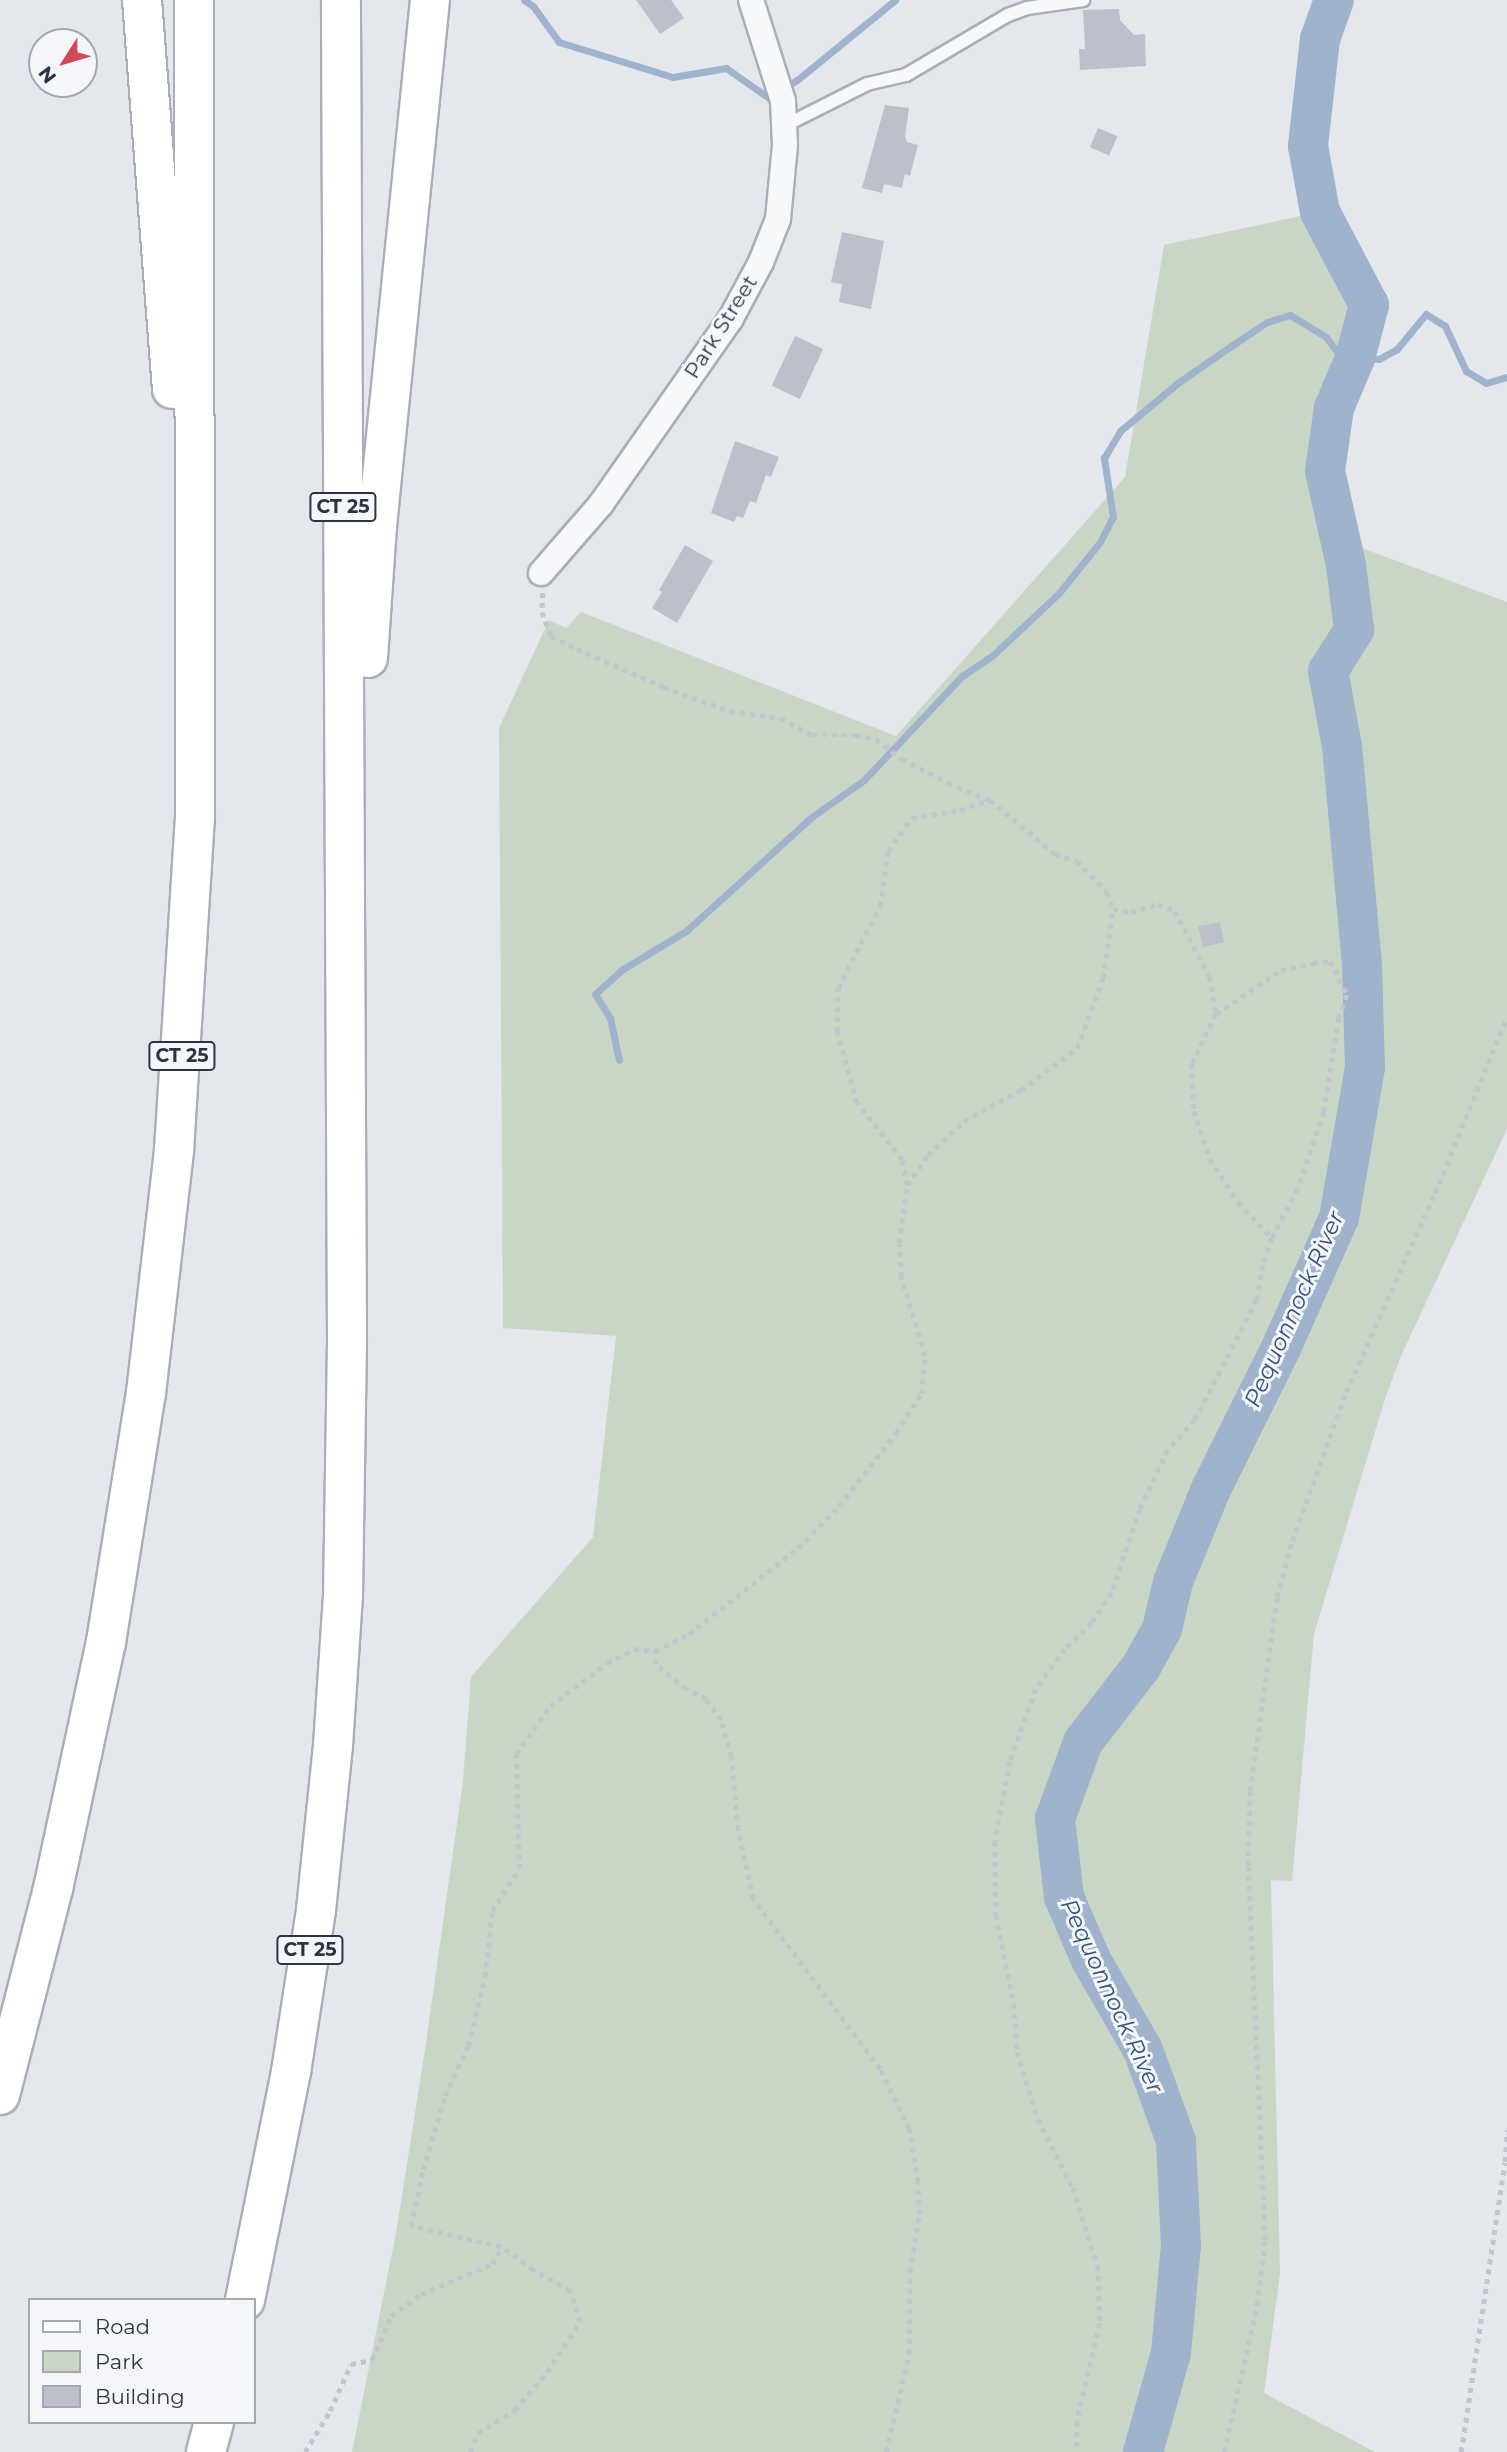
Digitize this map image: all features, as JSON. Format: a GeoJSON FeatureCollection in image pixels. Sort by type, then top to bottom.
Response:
{"type":"FeatureCollection","features":[{"type":"Feature","properties":{"kind":"highway"},"geometry":{"type":"LineString","coordinates":[[142,0],[196,736]]}},
{"type":"Feature","properties":{"kind":"highway","name":"CT 25"},"geometry":{"type":"LineString","coordinates":[[0,2095],[53,1889],[120,1562],[146,1394],[166,1232],[181,1062],[192,873],[196,736],[194,0]]}},
{"type":"Feature","properties":{"kind":"highway","name":"CT 25"},"geometry":{"type":"LineString","coordinates":[[245,2298],[276,2151],[304,1991],[335,1720],[347,1502],[341,0]]}},
{"type":"Feature","properties":{"kind":"highway"},"geometry":{"type":"LineString","coordinates":[[346,1013],[377,526],[430,0]]}},
{"type":"Feature","properties":{"kind":"highway"},"geometry":{"type":"LineString","coordinates":[[206,2452],[213,2424]]}},
{"type":"Feature","properties":{"kind":"street","name":"Park Street"},"geometry":{"type":"LineString","coordinates":[[541,573],[601,504],[730,320],[761,262],[778,219],[785,145],[780,91],[751,0]]}},
{"type":"Feature","properties":{"kind":"lane"},"geometry":{"type":"LineString","coordinates":[[784,125],[867,84],[906,75],[1008,15],[1027,8],[1083,0]]}},
{"type":"Feature","properties":{"kind":"path"},"geometry":{"type":"LineString","coordinates":[[541,573],[542,612],[551,636],[664,687],[730,711],[780,718],[811,735],[856,735],[876,739],[902,759],[948,783],[990,800],[1055,854],[1077,861],[1107,891],[1114,909],[1103,978],[1077,1048],[1021,1090],[964,1121],[928,1155],[907,1185]]}},
{"type":"Feature","properties":{"kind":"path"},"geometry":{"type":"LineString","coordinates":[[470,2452],[478,2433],[515,2410],[547,2372],[580,2322],[570,2291],[533,2270],[501,2247],[411,2226],[423,2170],[445,2096],[468,2046],[485,1977],[492,1911],[519,1869],[516,1754],[550,1706],[607,1662],[635,1649],[655,1651],[689,1634],[798,1548],[839,1506],[875,1455],[896,1433],[921,1394],[925,1356],[901,1277],[900,1255],[907,1185],[902,1160],[857,1103],[836,1032],[838,988],[880,906],[888,851],[912,818],[960,810],[990,800]]}},
{"type":"Feature","properties":{"kind":"path"},"geometry":{"type":"LineString","coordinates":[[1114,909],[1131,912],[1158,904],[1175,911],[1210,977],[1216,1014]]}},
{"type":"Feature","properties":{"kind":"path"},"geometry":{"type":"LineString","coordinates":[[1077,2452],[1077,2421],[1100,2323],[1098,2266],[1073,2188],[1038,2119],[1017,2052],[1014,2004],[996,1915],[995,1842],[1010,1761],[1036,1689],[1065,1648],[1092,1623],[1112,1593],[1140,1509],[1168,1450],[1195,1420],[1257,1300],[1263,1265],[1272,1238],[1298,1189],[1324,1112],[1339,1018],[1348,995],[1330,961],[1281,970],[1216,1014],[1192,1063],[1194,1111],[1210,1159],[1238,1202],[1272,1238]]}},
{"type":"Feature","properties":{"kind":"path"},"geometry":{"type":"LineString","coordinates":[[1224,2452],[1257,2305],[1265,2240],[1248,1866],[1250,1791],[1277,1597],[1292,1541],[1346,1392],[1435,1193],[1507,1017]]}},
{"type":"Feature","properties":{"kind":"path"},"geometry":{"type":"LineString","coordinates":[[655,1651],[655,1664],[687,1689],[706,1699],[721,1720],[731,1756],[738,1830],[753,1899],[880,2069],[909,2129],[918,2182],[919,2215],[910,2272],[909,2354],[886,2452]]}},
{"type":"Feature","properties":{"kind":"path"},"geometry":{"type":"LineString","coordinates":[[1461,2452],[1499,2203],[1507,2130]]}},
{"type":"Feature","properties":{"kind":"path"},"geometry":{"type":"LineString","coordinates":[[305,2452],[330,2411],[351,2364],[372,2360],[391,2316],[421,2294],[492,2264],[501,2247]]}},
{"type":"Feature","properties":{"kind":"green space"},"geometry":{"type":"Polygon","coordinates":[[[1320,212],[1369,305],[1355,358],[1337,499],[1362,548],[1507,602],[1507,1129],[1400,1358],[1384,1402],[1314,1634],[1292,1881],[1271,1880],[1280,2274],[1264,2393],[1375,2452],[352,2452],[396,2233],[425,2050],[463,1781],[471,1677],[593,1537],[616,1336],[503,1328],[499,728],[549,620],[566,628],[581,612],[896,736],[1125,477],[1164,245],[1320,212]]]}},
{"type":"Feature","properties":{"kind":"building"},"geometry":{"type":"Polygon","coordinates":[[[636,0],[671,0],[684,18],[660,34],[636,0]]]}},
{"type":"Feature","properties":{"kind":"building"},"geometry":{"type":"Polygon","coordinates":[[[1119,9],[1120,20],[1134,35],[1145,34],[1146,66],[1080,70],[1079,49],[1085,49],[1083,10],[1119,9]]]}},
{"type":"Feature","properties":{"kind":"building"},"geometry":{"type":"Polygon","coordinates":[[[885,105],[909,108],[905,137],[907,142],[918,145],[910,176],[905,174],[902,188],[884,184],[882,193],[862,188],[885,105]]]}},
{"type":"Feature","properties":{"kind":"building"},"geometry":{"type":"Polygon","coordinates":[[[1098,128],[1117,136],[1109,156],[1090,147],[1098,128]]]}},
{"type":"Feature","properties":{"kind":"building"},"geometry":{"type":"Polygon","coordinates":[[[842,232],[884,241],[871,309],[839,302],[842,284],[831,282],[842,232]]]}},
{"type":"Feature","properties":{"kind":"building"},"geometry":{"type":"Polygon","coordinates":[[[795,336],[823,349],[800,399],[772,386],[795,336]]]}},
{"type":"Feature","properties":{"kind":"building"},"geometry":{"type":"Polygon","coordinates":[[[735,441],[779,457],[771,477],[766,475],[756,503],[750,501],[743,518],[737,516],[734,522],[711,513],[735,441]]]}},
{"type":"Feature","properties":{"kind":"building"},"geometry":{"type":"Polygon","coordinates":[[[685,545],[713,561],[677,623],[652,608],[662,592],[659,590],[685,545]]]}},
{"type":"Feature","properties":{"kind":"building"},"geometry":{"type":"Polygon","coordinates":[[[1220,922],[1224,943],[1202,947],[1198,926],[1220,922]]]}},
{"type":"Feature","properties":{"kind":"waterway"},"geometry":{"type":"LineString","coordinates":[[524,0],[533,6],[559,42],[673,77],[726,68],[769,98],[797,80],[895,0]]}},
{"type":"Feature","properties":{"kind":"waterway","name":"Pequonnock River"},"geometry":{"type":"LineString","coordinates":[[1143,2452],[1171,2353],[1181,2245],[1176,2141],[1143,2050],[1091,1960],[1064,1897],[1055,1819],[1083,1742],[1141,1667],[1162,1629],[1173,1582],[1211,1489],[1281,1348],[1339,1218],[1365,1067],[1362,965],[1342,746],[1328,671],[1354,630],[1346,565],[1325,471],[1334,408],[1355,358],[1369,305],[1320,212],[1308,146],[1320,39],[1334,0]]}},
{"type":"Feature","properties":{"kind":"waterway"},"geometry":{"type":"LineString","coordinates":[[1355,358],[1379,359],[1397,349],[1426,314],[1445,326],[1466,371],[1486,383],[1507,377]]}},
{"type":"Feature","properties":{"kind":"waterway"},"geometry":{"type":"LineString","coordinates":[[619,1060],[610,1018],[595,994],[623,969],[686,931],[813,816],[864,780],[962,676],[993,655],[1059,593],[1100,542],[1113,517],[1104,458],[1120,431],[1179,382],[1231,346],[1267,322],[1290,315],[1326,337],[1350,369]]}}]}
